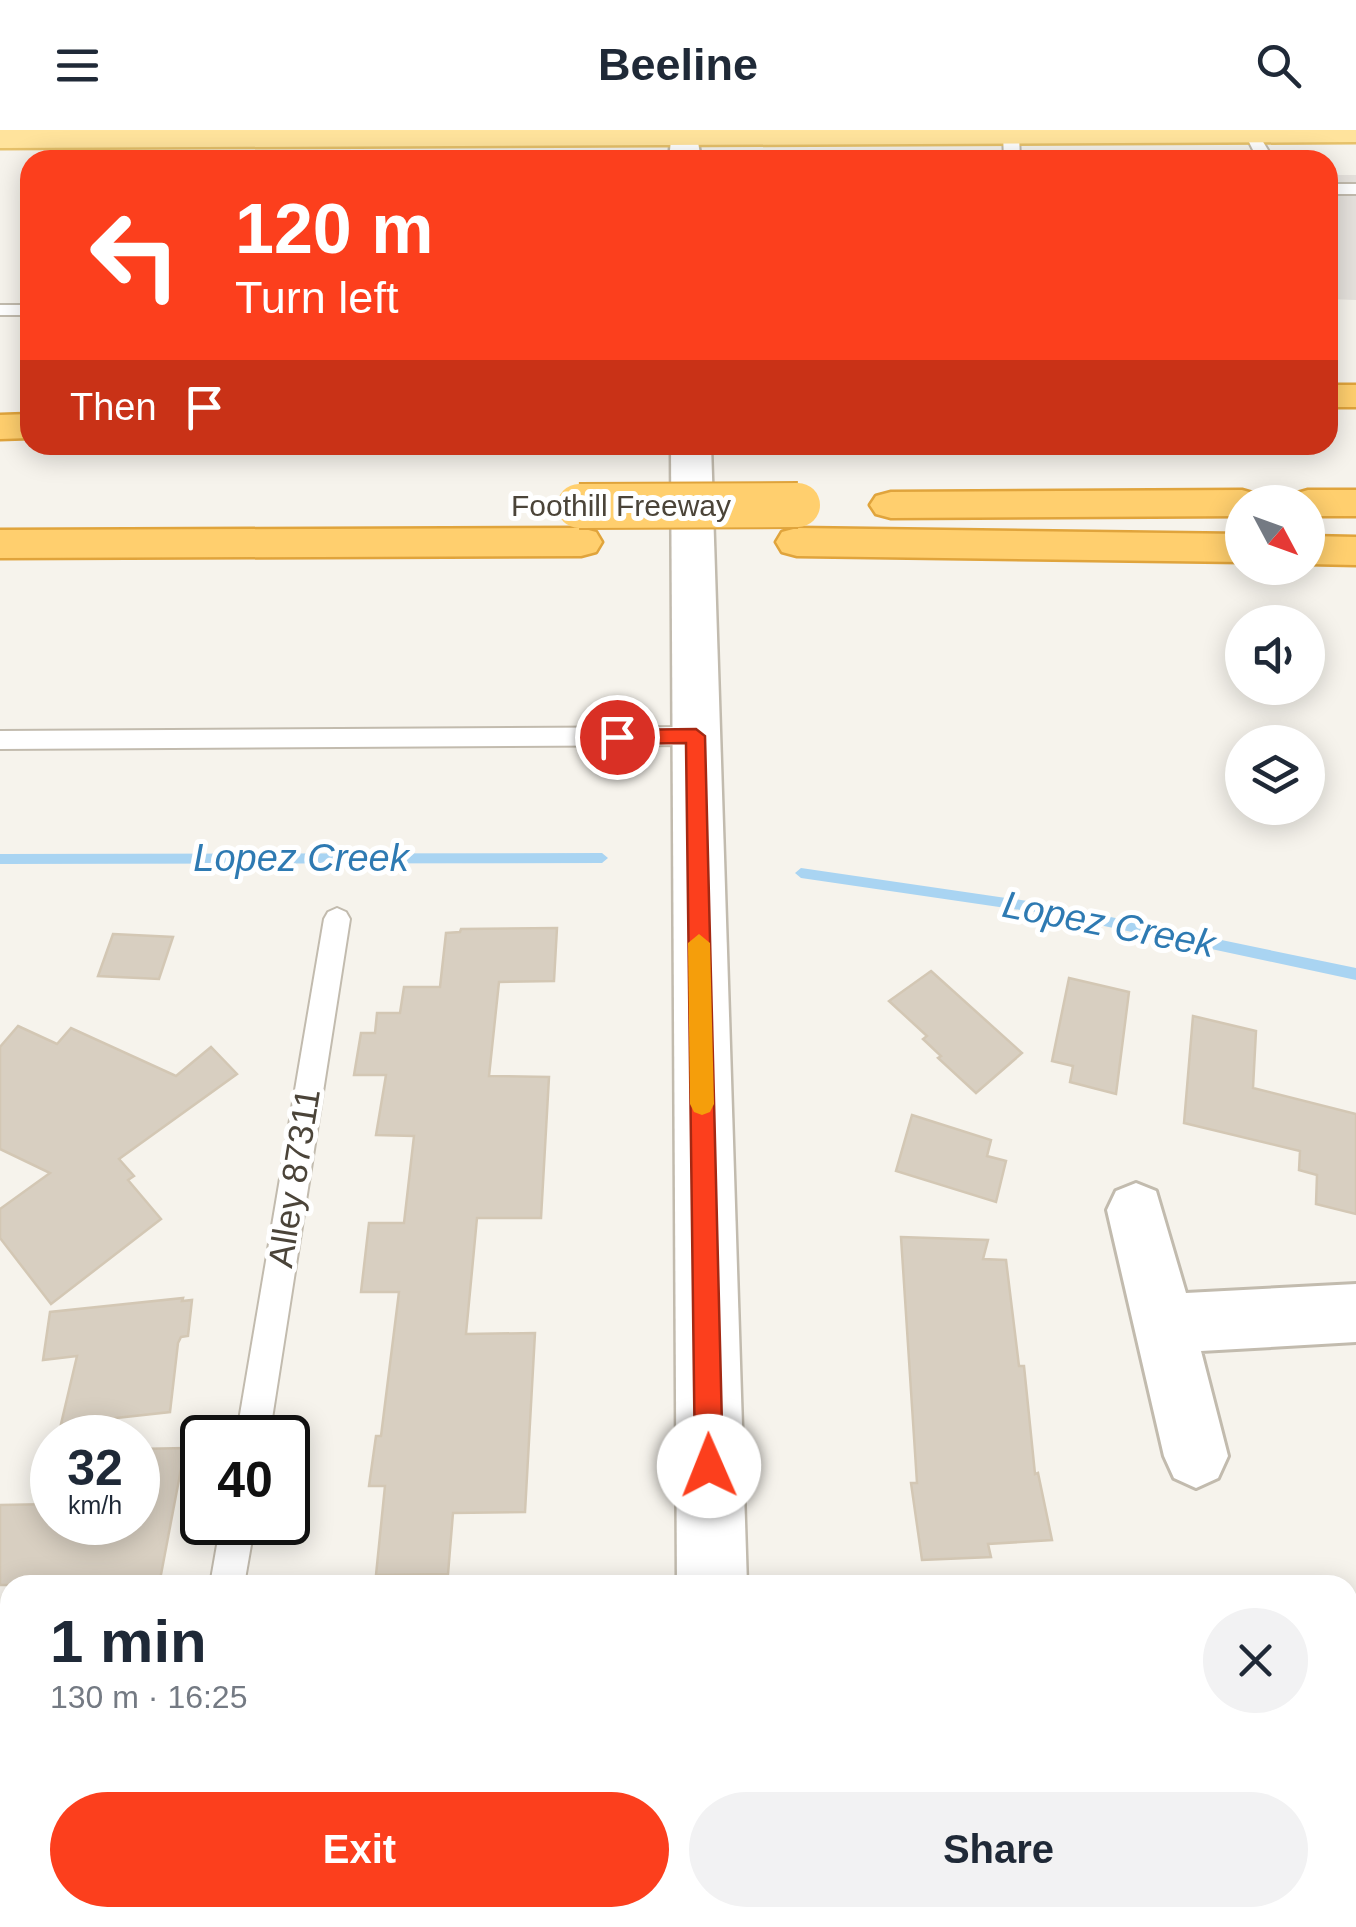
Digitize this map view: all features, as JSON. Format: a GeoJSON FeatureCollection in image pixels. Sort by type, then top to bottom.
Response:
{"type":"FeatureCollection","features":[{"type":"Feature","properties":{"kind":"highway"},"geometry":{"type":"LineString","coordinates":[[1325,503],[1356,503]]}},
{"type":"Feature","properties":{"kind":"highway"},"geometry":{"type":"LineString","coordinates":[[0,544],[580,524],[798,524],[1225,504]]}},
{"type":"Feature","properties":{"kind":"highway","name":"Foothill Freeway"},"geometry":{"type":"LineString","coordinates":[[0,507],[580,524]]}},
{"type":"Feature","properties":{"kind":"highway"},"geometry":{"type":"LineString","coordinates":[[798,524],[1225,547]]}},
{"type":"Feature","properties":{"kind":"highway"},"geometry":{"type":"LineString","coordinates":[[1325,550],[1356,551]]}},
{"type":"Feature","properties":{"kind":"main road"},"geometry":{"type":"LineString","coordinates":[[0,139],[1012,147],[1185,132],[1260,147],[1356,133]]}},
{"type":"Feature","properties":{"kind":"street"},"geometry":{"type":"LineString","coordinates":[[691,455],[712,1575]]}},
{"type":"Feature","properties":{"kind":"street"},"geometry":{"type":"LineString","coordinates":[[1136,1210],[1196,1456]]}},
{"type":"Feature","properties":{"kind":"street"},"geometry":{"type":"LineString","coordinates":[[1162,1324],[1356,1313]]}},
{"type":"Feature","properties":{"kind":"lane"},"geometry":{"type":"LineString","coordinates":[[0,740],[696,736]]}},
{"type":"Feature","properties":{"kind":"lane","name":"Alley 87311"},"geometry":{"type":"LineString","coordinates":[[256,1415],[338,919]]}},
{"type":"Feature","properties":{"kind":"lane"},"geometry":{"type":"LineString","coordinates":[[229,1575],[234,1545]]}},
{"type":"Feature","properties":{"kind":"shaded area"},"geometry":{"type":"Polygon","coordinates":[[[1338,175],[1356,175],[1356,300],[1338,299],[1338,175]]]}},
{"type":"Feature","properties":{"kind":"building"},"geometry":{"type":"Polygon","coordinates":[[[557,928],[554,981],[499,982],[489,1076],[549,1077],[541,1218],[477,1218],[466,1334],[535,1333],[525,1512],[453,1513],[448,1574],[376,1575],[385,1486],[369,1486],[376,1436],[381,1436],[399,1292],[361,1292],[369,1223],[404,1223],[414,1136],[376,1135],[386,1075],[354,1075],[361,1033],[375,1033],[377,1013],[400,1013],[404,987],[440,987],[446,933],[461,929],[557,928]]]}},
{"type":"Feature","properties":{"kind":"building"},"geometry":{"type":"Polygon","coordinates":[[[113,934],[173,937],[159,979],[98,976],[113,934]]]}},
{"type":"Feature","properties":{"kind":"building"},"geometry":{"type":"Polygon","coordinates":[[[931,971],[1022,1053],[976,1093],[938,1058],[941,1056],[923,1039],[927,1036],[889,1001],[931,971]]]}},
{"type":"Feature","properties":{"kind":"building"},"geometry":{"type":"Polygon","coordinates":[[[1069,978],[1129,992],[1116,1094],[1070,1082],[1073,1066],[1052,1061],[1069,978]]]}},
{"type":"Feature","properties":{"kind":"building"},"geometry":{"type":"Polygon","coordinates":[[[1193,1016],[1256,1031],[1253,1088],[1356,1114],[1356,1214],[1316,1204],[1317,1175],[1299,1170],[1300,1151],[1184,1123],[1193,1016]]]}},
{"type":"Feature","properties":{"kind":"building"},"geometry":{"type":"Polygon","coordinates":[[[18,1026],[57,1044],[71,1028],[176,1076],[211,1047],[237,1074],[119,1159],[134,1176],[128,1180],[161,1219],[51,1304],[0,1238],[0,1209],[50,1173],[0,1149],[0,1047],[18,1026]]]}},
{"type":"Feature","properties":{"kind":"building"},"geometry":{"type":"Polygon","coordinates":[[[912,1115],[991,1140],[987,1156],[1006,1161],[996,1202],[896,1171],[912,1115]]]}},
{"type":"Feature","properties":{"kind":"building"},"geometry":{"type":"Polygon","coordinates":[[[901,1237],[988,1240],[983,1259],[1006,1260],[1019,1366],[1024,1366],[1035,1474],[1038,1473],[1052,1540],[988,1544],[991,1557],[922,1560],[911,1483],[917,1483],[901,1237]]]}},
{"type":"Feature","properties":{"kind":"building"},"geometry":{"type":"Polygon","coordinates":[[[192,1300],[188,1336],[181,1337],[178,1343],[170,1412],[63,1415],[77,1356],[43,1360],[50,1312],[192,1300]]]}},
{"type":"Feature","properties":{"kind":"building"},"geometry":{"type":"Polygon","coordinates":[[[180,1448],[180,1474],[161,1575],[0,1575],[0,1505],[30,1504],[30,1545],[160,1545],[160,1449],[180,1448]]]}},
{"type":"Feature","properties":{"kind":"waterway","name":"Lopez Creek"},"geometry":{"type":"LineString","coordinates":[[0,859],[602,858]]}},
{"type":"Feature","properties":{"kind":"waterway","name":"Lopez Creek"},"geometry":{"type":"LineString","coordinates":[[801,873],[1048,909],[1356,974]]}},
{"type":"Feature","properties":{"kind":"slow traffic"},"geometry":{"type":"LineString","coordinates":[[699,943],[702,1104]]}},
{"type":"Feature","properties":{"kind":"route"},"geometry":{"type":"LineString","coordinates":[[617,737],[696,736],[709,1466]]}}]}
